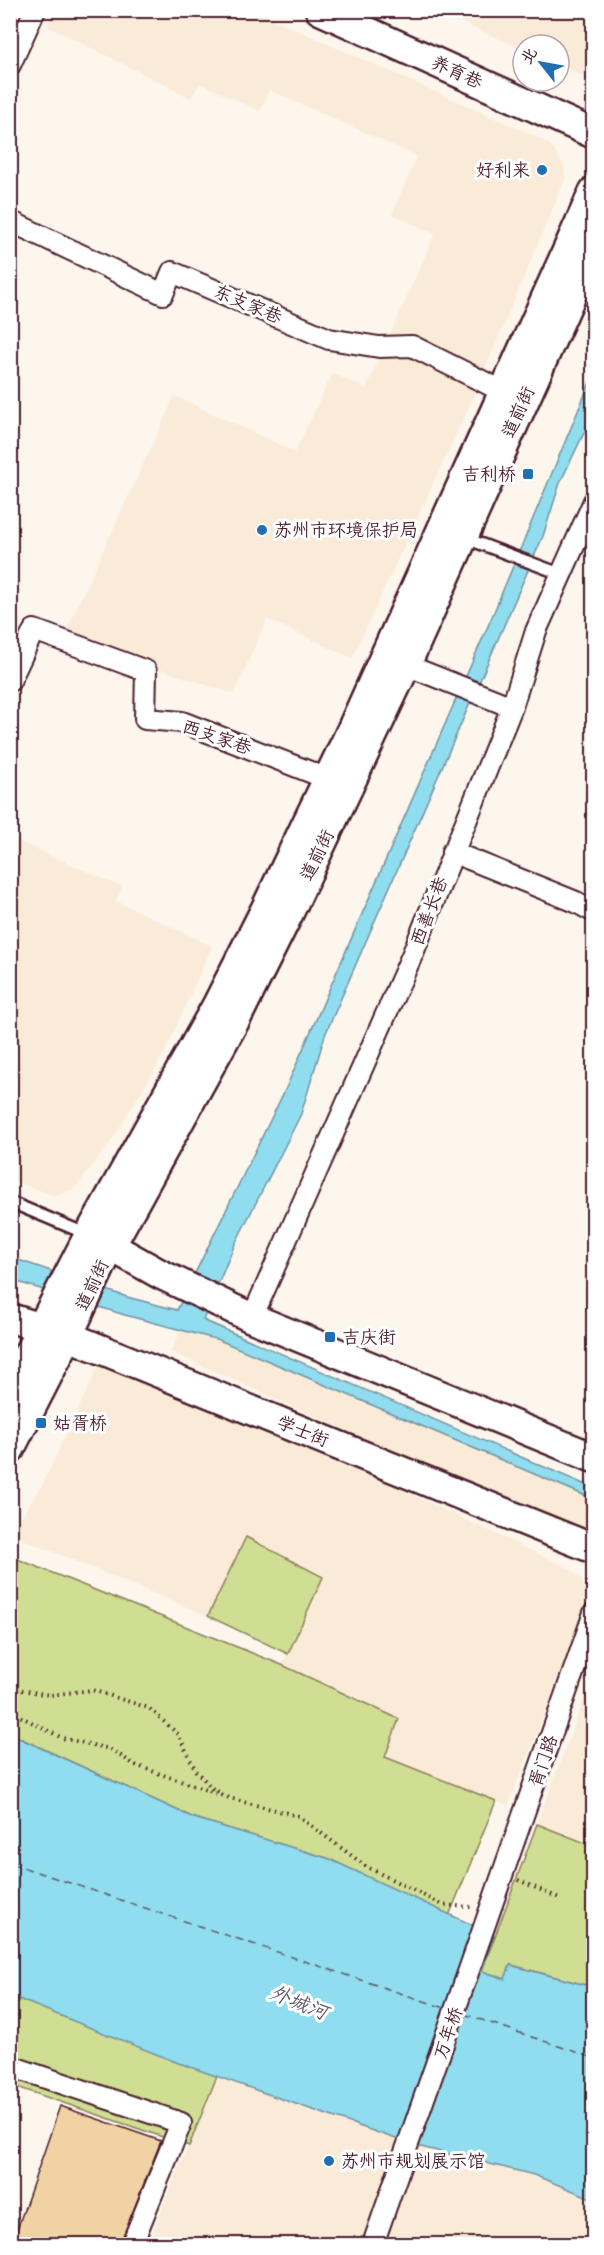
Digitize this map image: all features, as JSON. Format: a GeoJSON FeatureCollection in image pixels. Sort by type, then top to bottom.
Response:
{"type":"FeatureCollection","features":[{"type":"Feature","properties":{"kind":"main road","name":"养育巷"},"geometry":{"type":"LineString","coordinates":[[320,10],[594,134]]}},
{"type":"Feature","properties":{"kind":"main road","name":"道前街"},"geometry":{"type":"LineString","coordinates":[[10,1449],[67,1318],[83,1274],[328,779],[594,191]]}},
{"type":"Feature","properties":{"kind":"main road","name":"道前街"},"geometry":{"type":"LineString","coordinates":[[100,1240],[238,1015],[406,665],[594,246]]}},
{"type":"Feature","properties":{"kind":"main road"},"geometry":{"type":"LineString","coordinates":[[100,1240],[160,1274],[252,1318],[594,1458]]}},
{"type":"Feature","properties":{"kind":"main road","name":"学士街"},"geometry":{"type":"LineString","coordinates":[[10,1318],[41,1329],[67,1318],[594,1549]]}},
{"type":"Feature","properties":{"kind":"main road"},"geometry":{"type":"LineString","coordinates":[[10,1389],[41,1329]]}},
{"type":"Feature","properties":{"kind":"street"},"geometry":{"type":"LineString","coordinates":[[10,65],[35,10]]}},
{"type":"Feature","properties":{"kind":"street","name":"东支家巷"},"geometry":{"type":"LineString","coordinates":[[10,221],[163,294],[172,272],[329,339],[378,347],[412,346],[504,392]]}},
{"type":"Feature","properties":{"kind":"street","name":"西善长巷"},"geometry":{"type":"LineString","coordinates":[[252,1318],[413,953],[512,707],[536,631],[594,501]]}},
{"type":"Feature","properties":{"kind":"street","name":"西支家巷"},"geometry":{"type":"LineString","coordinates":[[10,681],[34,630],[146,671],[145,719],[182,722],[328,779]]}},
{"type":"Feature","properties":{"kind":"street"},"geometry":{"type":"LineString","coordinates":[[406,665],[512,707]]}},
{"type":"Feature","properties":{"kind":"street"},"geometry":{"type":"LineString","coordinates":[[452,852],[576,902],[594,912]]}},
{"type":"Feature","properties":{"kind":"street","name":"胥门路"},"geometry":{"type":"LineString","coordinates":[[493,1906],[594,1613]]}},
{"type":"Feature","properties":{"kind":"street","name":"万年桥"},"geometry":{"type":"LineString","coordinates":[[373,2244],[493,1906]]}},
{"type":"Feature","properties":{"kind":"street"},"geometry":{"type":"LineString","coordinates":[[10,2066],[181,2123],[132,2244]]}},
{"type":"Feature","properties":{"kind":"lane"},"geometry":{"type":"LineString","coordinates":[[462,537],[561,574]]}},
{"type":"Feature","properties":{"kind":"lane"},"geometry":{"type":"LineString","coordinates":[[10,1202],[100,1240]]}},
{"type":"Feature","properties":{"kind":"path"},"geometry":{"type":"LineString","coordinates":[[10,1688],[50,1695],[92,1690],[149,1708],[178,1734],[196,1771],[212,1788],[229,1798]]}},
{"type":"Feature","properties":{"kind":"path"},"geometry":{"type":"LineString","coordinates":[[10,1711],[62,1737],[110,1749],[143,1768],[200,1790],[298,1816],[367,1868],[443,1905],[462,1908],[493,1906]]}},
{"type":"Feature","properties":{"kind":"path"},"geometry":{"type":"LineString","coordinates":[[504,1874],[559,1898]]}},
{"type":"Feature","properties":{"kind":"shaded area"},"geometry":{"type":"Polygon","coordinates":[[[54,11],[254,11],[539,138],[551,146],[564,166],[565,179],[472,400],[352,658],[267,619],[234,694],[63,637],[175,396],[295,452],[333,373],[366,389],[435,234],[392,214],[417,156],[269,90],[260,111],[200,83],[191,98],[47,26],[54,11]]]}},
{"type":"Feature","properties":{"kind":"shaded area"},"geometry":{"type":"Polygon","coordinates":[[[436,11],[593,11],[593,80],[571,70],[571,33],[511,33],[511,44],[436,11]]]}},
{"type":"Feature","properties":{"kind":"shaded area"},"geometry":{"type":"Polygon","coordinates":[[[11,838],[122,887],[116,901],[212,946],[163,1056],[112,1140],[75,1188],[55,1196],[11,1180],[11,838]]]}},
{"type":"Feature","properties":{"kind":"shaded area"},"geometry":{"type":"Polygon","coordinates":[[[181,1330],[219,1340],[593,1499],[593,1541],[171,1352],[181,1330]]]}},
{"type":"Feature","properties":{"kind":"shaded area"},"geometry":{"type":"Polygon","coordinates":[[[101,1361],[235,1411],[570,1569],[581,1579],[585,1593],[584,1612],[508,1806],[385,1757],[399,1719],[282,1665],[322,1578],[299,1563],[246,1537],[208,1616],[10,1534],[42,1485],[101,1361]]]}},
{"type":"Feature","properties":{"kind":"shaded area"},"geometry":{"type":"Polygon","coordinates":[[[593,1675],[593,1846],[537,1824],[593,1675]]]}},
{"type":"Feature","properties":{"kind":"shaded area","name":"苏州市规划展示馆"},"geometry":{"type":"Polygon","coordinates":[[[217,2076],[413,2145],[534,2175],[593,2199],[593,2244],[148,2244],[217,2076]]]}},
{"type":"Feature","properties":{"kind":"green space"},"geometry":{"type":"Polygon","coordinates":[[[246,1537],[323,1577],[288,1654],[208,1616],[246,1537]]]}},
{"type":"Feature","properties":{"kind":"green space"},"geometry":{"type":"Polygon","coordinates":[[[10,1556],[282,1665],[399,1719],[385,1757],[496,1801],[449,1916],[327,1858],[194,1818],[11,1734],[10,1556]]]}},
{"type":"Feature","properties":{"kind":"green space"},"geometry":{"type":"Polygon","coordinates":[[[537,1824],[593,1846],[593,1987],[511,1965],[505,1979],[482,1971],[537,1824]]]}},
{"type":"Feature","properties":{"kind":"green space"},"geometry":{"type":"Polygon","coordinates":[[[11,1996],[217,2076],[189,2146],[11,2085],[11,1996]]]}},
{"type":"Feature","properties":{"kind":"water"},"geometry":{"type":"Polygon","coordinates":[[[593,375],[593,414],[560,483],[543,536],[325,1035],[301,1114],[234,1246],[203,1320],[593,1488],[593,1499],[219,1340],[125,1315],[11,1280],[10,1257],[127,1297],[177,1310],[286,1088],[491,619],[593,375]]]}},
{"type":"Feature","properties":{"kind":"water","name":"外城河"},"geometry":{"type":"Polygon","coordinates":[[[10,1734],[194,1818],[327,1858],[494,1935],[482,1971],[505,1979],[510,1965],[593,1987],[593,2199],[534,2175],[413,2145],[176,2062],[11,1996],[10,1734]]]}},
{"type":"Feature","properties":{"kind":"building"},"geometry":{"type":"Polygon","coordinates":[[[60,2106],[161,2141],[120,2244],[12,2244],[60,2106]]]}},
{"type":"Feature","properties":{"kind":"ferry route"},"geometry":{"type":"LineString","coordinates":[[10,1863],[445,2008]]}},
{"type":"Feature","properties":{"kind":"ferry route"},"geometry":{"type":"LineString","coordinates":[[464,2014],[594,2058]]}},
{"type":"Feature","properties":{"kind":"place","name":"好利来"},"geometry":{"type":"Point","coordinates":[542,170]}},
{"type":"Feature","properties":{"kind":"place","name":"吉利桥"},"geometry":{"type":"Point","coordinates":[528,474]}},
{"type":"Feature","properties":{"kind":"place","name":"苏州市环境保护局"},"geometry":{"type":"Point","coordinates":[262,530]}},
{"type":"Feature","properties":{"kind":"place","name":"吉庆街"},"geometry":{"type":"Point","coordinates":[330,1337]}},
{"type":"Feature","properties":{"kind":"place","name":"姑胥桥"},"geometry":{"type":"Point","coordinates":[41,1423]}},
{"type":"Feature","properties":{"kind":"place","name":"苏州市规划展示馆"},"geometry":{"type":"Point","coordinates":[329,2161]}}]}
